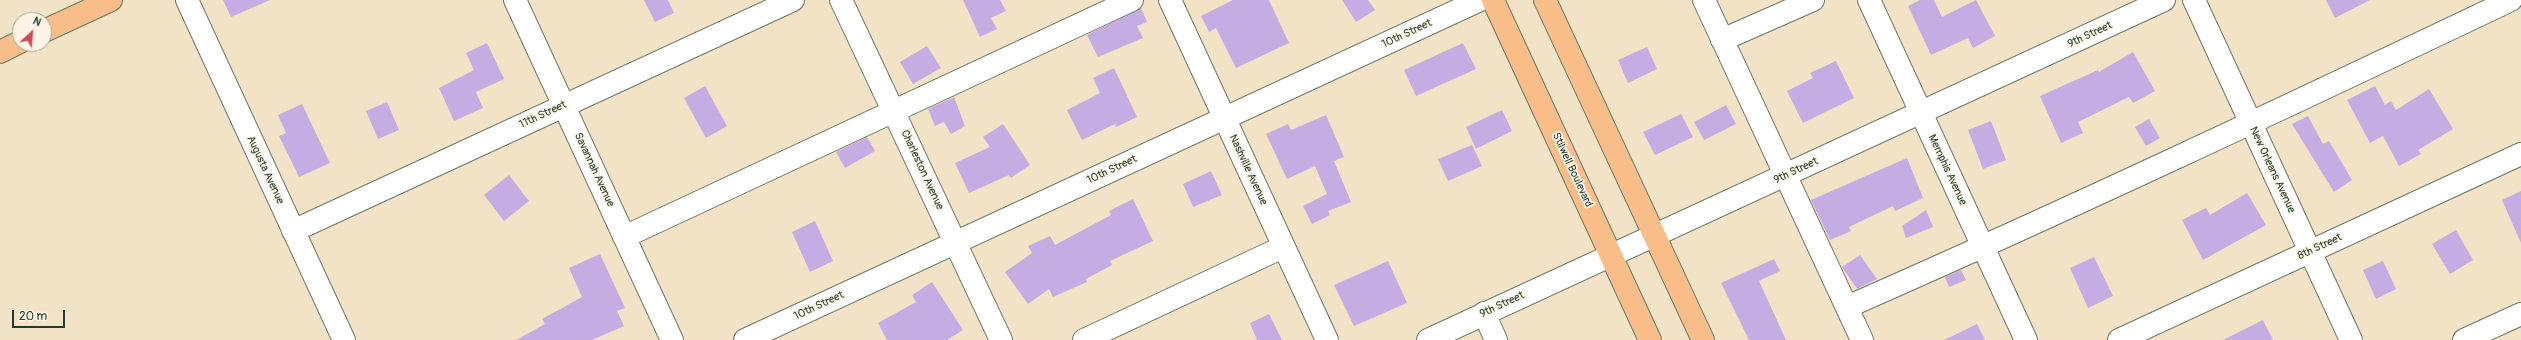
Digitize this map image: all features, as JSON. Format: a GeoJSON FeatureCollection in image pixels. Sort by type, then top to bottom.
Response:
{"type":"FeatureCollection","features":[{"type":"Feature","properties":{"kind":"main road"},"geometry":{"type":"LineString","coordinates":[[52,27],[111,0]]}},
{"type":"Feature","properties":{"kind":"main road","name":"Stilwell Boulevard"},"geometry":{"type":"LineString","coordinates":[[1493,0],[1650,340]]}},
{"type":"Feature","properties":{"kind":"main road"},"geometry":{"type":"LineString","coordinates":[[1545,0],[1703,340]]}},
{"type":"Feature","properties":{"kind":"main road"},"geometry":{"type":"LineString","coordinates":[[0,52],[12,46]]}},
{"type":"Feature","properties":{"kind":"street","name":"Augusta Avenue"},"geometry":{"type":"LineString","coordinates":[[187,0],[344,340]]}},
{"type":"Feature","properties":{"kind":"street","name":"Savannah Avenue"},"geometry":{"type":"LineString","coordinates":[[515,0],[672,340]]}},
{"type":"Feature","properties":{"kind":"street","name":"11th Street"},"geometry":{"type":"LineString","coordinates":[[294,230],[793,0]]}},
{"type":"Feature","properties":{"kind":"street","name":"Charleston Avenue"},"geometry":{"type":"LineString","coordinates":[[841,0],[1001,340]]}},
{"type":"Feature","properties":{"kind":"street"},"geometry":{"type":"LineString","coordinates":[[624,237],[1132,0]]}},
{"type":"Feature","properties":{"kind":"street","name":"Nashville Avenue"},"geometry":{"type":"LineString","coordinates":[[1170,0],[1327,340]]}},
{"type":"Feature","properties":{"kind":"street","name":"10th Street"},"geometry":{"type":"LineString","coordinates":[[745,340],[1480,0]]}},
{"type":"Feature","properties":{"kind":"street"},"geometry":{"type":"LineString","coordinates":[[1704,0],[1862,340]]}},
{"type":"Feature","properties":{"kind":"street"},"geometry":{"type":"LineString","coordinates":[[1722,40],[1813,0]]}},
{"type":"Feature","properties":{"kind":"street","name":"Memphis Avenue"},"geometry":{"type":"LineString","coordinates":[[1869,0],[1982,248],[2026,340]]}},
{"type":"Feature","properties":{"kind":"street","name":"9th Street"},"geometry":{"type":"LineString","coordinates":[[1428,340],[1484,313],[1921,114],[2164,0]]}},
{"type":"Feature","properties":{"kind":"street","name":"New Orleans Avenue"},"geometry":{"type":"LineString","coordinates":[[2194,0],[2350,340]]}},
{"type":"Feature","properties":{"kind":"street"},"geometry":{"type":"LineString","coordinates":[[1847,307],[1982,248],[2251,124],[2510,0]]}},
{"type":"Feature","properties":{"kind":"street","name":"8th Street"},"geometry":{"type":"LineString","coordinates":[[2119,340],[2521,154]]}},
{"type":"Feature","properties":{"kind":"street"},"geometry":{"type":"LineString","coordinates":[[1084,340],[1283,247]]}},
{"type":"Feature","properties":{"kind":"street"},"geometry":{"type":"LineString","coordinates":[[1484,313],[1496,340]]}},
{"type":"Feature","properties":{"kind":"street"},"geometry":{"type":"LineString","coordinates":[[2464,340],[2521,314]]}},
{"type":"Feature","properties":{"kind":"building"},"geometry":{"type":"Polygon","coordinates":[[[223,0],[270,0],[231,17],[223,0]]]}},
{"type":"Feature","properties":{"kind":"building"},"geometry":{"type":"Polygon","coordinates":[[[644,0],[668,0],[674,13],[655,22],[644,0]]]}},
{"type":"Feature","properties":{"kind":"building"},"geometry":{"type":"Polygon","coordinates":[[[963,0],[1000,0],[1006,11],[991,18],[997,29],[980,37],[963,0]]]}},
{"type":"Feature","properties":{"kind":"building"},"geometry":{"type":"Polygon","coordinates":[[[1233,0],[1269,0],[1289,43],[1236,68],[1216,28],[1209,32],[1201,16],[1233,0]]]}},
{"type":"Feature","properties":{"kind":"building"},"geometry":{"type":"Polygon","coordinates":[[[1342,0],[1368,0],[1375,10],[1356,22],[1342,0]]]}},
{"type":"Feature","properties":{"kind":"building"},"geometry":{"type":"Polygon","coordinates":[[[1920,0],[1934,0],[1942,17],[1976,0],[1995,36],[1973,48],[1968,38],[1931,55],[1908,6],[1920,0]]]}},
{"type":"Feature","properties":{"kind":"building"},"geometry":{"type":"Polygon","coordinates":[[[2326,0],[2370,0],[2335,18],[2326,0]]]}},
{"type":"Feature","properties":{"kind":"building"},"geometry":{"type":"Polygon","coordinates":[[[1141,8],[1147,22],[1137,26],[1143,38],[1098,57],[1087,35],[1141,8]]]}},
{"type":"Feature","properties":{"kind":"building"},"geometry":{"type":"Polygon","coordinates":[[[487,43],[504,79],[476,92],[483,108],[454,121],[439,88],[474,70],[466,53],[487,43]]]}},
{"type":"Feature","properties":{"kind":"building"},"geometry":{"type":"Polygon","coordinates":[[[1463,43],[1476,69],[1416,96],[1404,70],[1463,43]]]}},
{"type":"Feature","properties":{"kind":"building"},"geometry":{"type":"Polygon","coordinates":[[[927,46],[941,68],[913,84],[900,62],[927,46]]]}},
{"type":"Feature","properties":{"kind":"building"},"geometry":{"type":"Polygon","coordinates":[[[1647,47],[1657,69],[1628,83],[1618,60],[1647,47]]]}},
{"type":"Feature","properties":{"kind":"building"},"geometry":{"type":"Polygon","coordinates":[[[2133,52],[2155,91],[2133,103],[2129,97],[2078,122],[2083,133],[2061,143],[2040,96],[2098,70],[2099,72],[2133,52]]]}},
{"type":"Feature","properties":{"kind":"building"},"geometry":{"type":"Polygon","coordinates":[[[1836,61],[1854,98],[1803,123],[1787,91],[1813,78],[1810,73],[1836,61]]]}},
{"type":"Feature","properties":{"kind":"building"},"geometry":{"type":"Polygon","coordinates":[[[1114,68],[1137,117],[1116,127],[1115,124],[1082,140],[1067,110],[1100,93],[1093,78],[1114,68]]]}},
{"type":"Feature","properties":{"kind":"building"},"geometry":{"type":"Polygon","coordinates":[[[705,86],[727,126],[706,138],[684,98],[705,86]]]}},
{"type":"Feature","properties":{"kind":"building"},"geometry":{"type":"Polygon","coordinates":[[[2375,86],[2385,105],[2391,101],[2396,110],[2429,89],[2453,129],[2418,150],[2421,154],[2399,166],[2383,136],[2370,143],[2347,100],[2375,86]]]}},
{"type":"Feature","properties":{"kind":"building"},"geometry":{"type":"Polygon","coordinates":[[[954,97],[965,126],[951,134],[944,122],[935,126],[928,109],[954,97]]]}},
{"type":"Feature","properties":{"kind":"building"},"geometry":{"type":"Polygon","coordinates":[[[387,102],[399,130],[378,139],[366,111],[387,102]]]}},
{"type":"Feature","properties":{"kind":"building"},"geometry":{"type":"Polygon","coordinates":[[[302,104],[330,163],[299,177],[279,136],[286,133],[278,115],[302,104]]]}},
{"type":"Feature","properties":{"kind":"building"},"geometry":{"type":"Polygon","coordinates":[[[1726,105],[1736,124],[1704,140],[1694,122],[1726,105]]]}},
{"type":"Feature","properties":{"kind":"building"},"geometry":{"type":"Polygon","coordinates":[[[1502,110],[1512,131],[1476,149],[1466,127],[1502,110]]]}},
{"type":"Feature","properties":{"kind":"building"},"geometry":{"type":"Polygon","coordinates":[[[1681,114],[1693,137],[1655,155],[1643,132],[1681,114]]]}},
{"type":"Feature","properties":{"kind":"building"},"geometry":{"type":"Polygon","coordinates":[[[1326,115],[1344,157],[1334,161],[1351,202],[1328,211],[1330,215],[1312,224],[1303,206],[1327,194],[1315,166],[1287,179],[1266,134],[1288,124],[1291,130],[1326,115]]]}},
{"type":"Feature","properties":{"kind":"building"},"geometry":{"type":"Polygon","coordinates":[[[2308,116],[2323,144],[2329,141],[2352,180],[2334,192],[2292,124],[2308,116]]]}},
{"type":"Feature","properties":{"kind":"building"},"geometry":{"type":"Polygon","coordinates":[[[2149,119],[2160,138],[2146,146],[2135,127],[2149,119]]]}},
{"type":"Feature","properties":{"kind":"building"},"geometry":{"type":"Polygon","coordinates":[[[1991,121],[2006,160],[1983,169],[1968,130],[1991,121]]]}},
{"type":"Feature","properties":{"kind":"building"},"geometry":{"type":"Polygon","coordinates":[[[1003,124],[1030,165],[1011,178],[1009,175],[969,193],[955,163],[990,147],[983,137],[1003,124]]]}},
{"type":"Feature","properties":{"kind":"building"},"geometry":{"type":"Polygon","coordinates":[[[867,137],[875,151],[845,168],[836,152],[867,137]]]}},
{"type":"Feature","properties":{"kind":"building"},"geometry":{"type":"Polygon","coordinates":[[[1472,145],[1482,166],[1448,181],[1438,159],[1472,145]]]}},
{"type":"Feature","properties":{"kind":"building"},"geometry":{"type":"Polygon","coordinates":[[[1907,158],[1923,198],[1895,211],[1893,206],[1849,227],[1851,231],[1830,240],[1811,200],[1907,158]]]}},
{"type":"Feature","properties":{"kind":"building"},"geometry":{"type":"Polygon","coordinates":[[[1211,171],[1222,195],[1193,207],[1183,184],[1211,171]]]}},
{"type":"Feature","properties":{"kind":"building"},"geometry":{"type":"Polygon","coordinates":[[[509,175],[529,201],[504,221],[484,195],[509,175]]]}},
{"type":"Feature","properties":{"kind":"building"},"geometry":{"type":"Polygon","coordinates":[[[2521,191],[2521,243],[2502,200],[2521,191]]]}},
{"type":"Feature","properties":{"kind":"building"},"geometry":{"type":"Polygon","coordinates":[[[2247,193],[2266,225],[2203,260],[2182,220],[2206,208],[2210,215],[2247,193]]]}},
{"type":"Feature","properties":{"kind":"building"},"geometry":{"type":"Polygon","coordinates":[[[1133,199],[1153,241],[1110,261],[1112,265],[1086,279],[1087,282],[1053,297],[1049,289],[1028,304],[1005,272],[1032,253],[1028,246],[1050,236],[1055,245],[1111,215],[1109,211],[1133,199]]]}},
{"type":"Feature","properties":{"kind":"building"},"geometry":{"type":"Polygon","coordinates":[[[1926,210],[1933,227],[1906,238],[1902,226],[1926,210]]]}},
{"type":"Feature","properties":{"kind":"building"},"geometry":{"type":"Polygon","coordinates":[[[815,221],[833,261],[810,272],[792,232],[815,221]]]}},
{"type":"Feature","properties":{"kind":"building"},"geometry":{"type":"Polygon","coordinates":[[[2456,230],[2473,260],[2450,274],[2432,244],[2456,230]]]}},
{"type":"Feature","properties":{"kind":"building"},"geometry":{"type":"Polygon","coordinates":[[[600,254],[625,308],[617,311],[624,326],[592,340],[516,340],[545,324],[542,319],[582,297],[569,268],[600,254]]]}},
{"type":"Feature","properties":{"kind":"building"},"geometry":{"type":"Polygon","coordinates":[[[1860,255],[1877,279],[1857,289],[1842,267],[1860,255]]]}},
{"type":"Feature","properties":{"kind":"building"},"geometry":{"type":"Polygon","coordinates":[[[2094,257],[2113,296],[2088,308],[2070,268],[2094,257]]]}},
{"type":"Feature","properties":{"kind":"building"},"geometry":{"type":"Polygon","coordinates":[[[1774,259],[1780,271],[1759,281],[1786,340],[1749,340],[1721,283],[1774,259]]]}},
{"type":"Feature","properties":{"kind":"building"},"geometry":{"type":"Polygon","coordinates":[[[1388,261],[1407,303],[1354,326],[1334,285],[1388,261]]]}},
{"type":"Feature","properties":{"kind":"building"},"geometry":{"type":"Polygon","coordinates":[[[2383,261],[2396,289],[2376,299],[2363,270],[2383,261]]]}},
{"type":"Feature","properties":{"kind":"building"},"geometry":{"type":"Polygon","coordinates":[[[1961,270],[1966,280],[1949,287],[1945,277],[1961,270]]]}},
{"type":"Feature","properties":{"kind":"building"},"geometry":{"type":"Polygon","coordinates":[[[932,282],[963,330],[947,340],[887,340],[878,323],[916,302],[912,295],[932,282]]]}},
{"type":"Feature","properties":{"kind":"building"},"geometry":{"type":"Polygon","coordinates":[[[1269,314],[1282,340],[1257,340],[1250,323],[1269,314]]]}},
{"type":"Feature","properties":{"kind":"building"},"geometry":{"type":"Polygon","coordinates":[[[2263,320],[2273,340],[2223,340],[2263,320]]]}},
{"type":"Feature","properties":{"kind":"building"},"geometry":{"type":"Polygon","coordinates":[[[1977,324],[1985,340],[1944,340],[1977,324]]]}}]}
